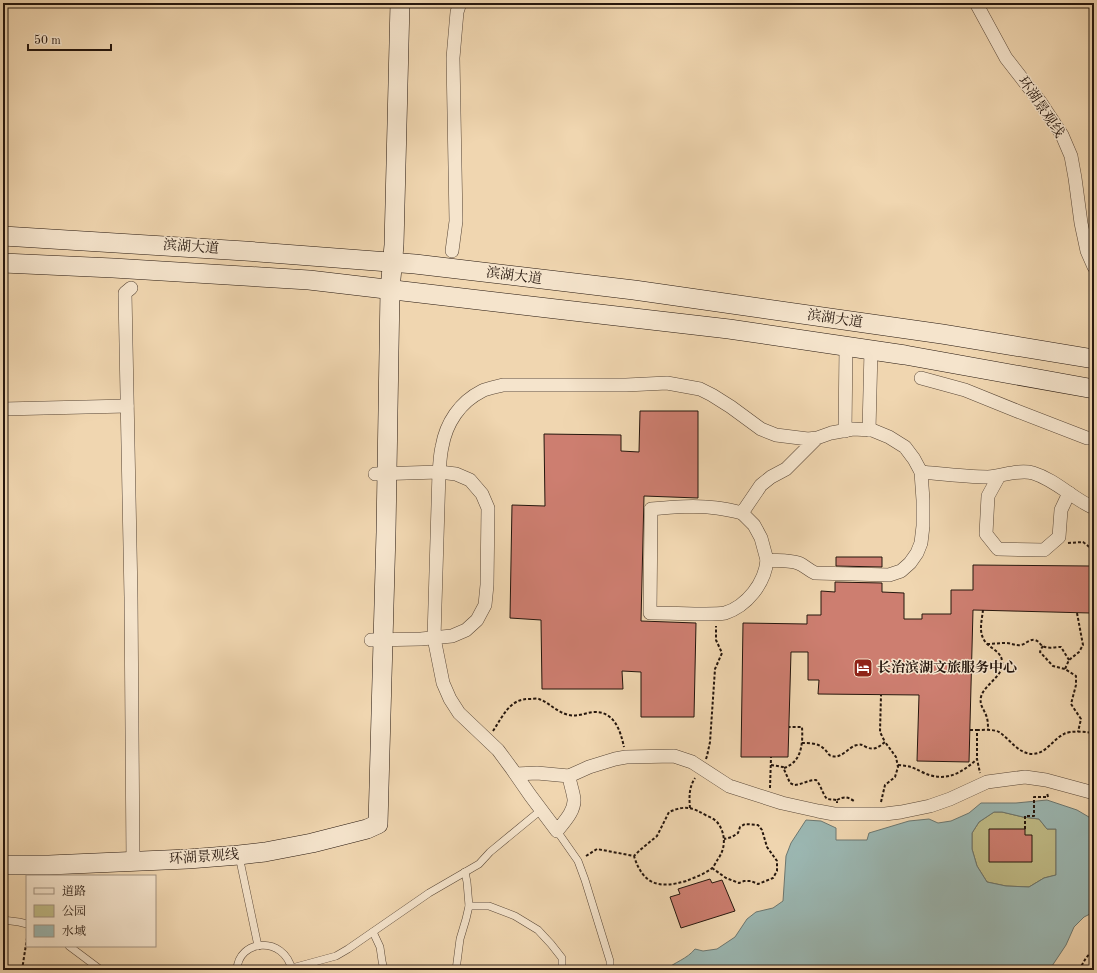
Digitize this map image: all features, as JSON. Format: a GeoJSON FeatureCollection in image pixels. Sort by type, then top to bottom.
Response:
{"type":"FeatureCollection","features":[{"type":"Feature","properties":{"kind":"main road"},"geometry":{"type":"LineString","coordinates":[[377,640],[385,289],[387,262],[383,244],[388,3]]}},
{"type":"Feature","properties":{"kind":"main road"},"geometry":{"type":"LineString","coordinates":[[387,262],[394,245],[400,3]]}},
{"type":"Feature","properties":{"kind":"main road","name":"滨湖大道"},"geometry":{"type":"LineString","coordinates":[[3,236],[245,251],[387,262],[634,290],[942,334],[1094,359]]}},
{"type":"Feature","properties":{"kind":"main road","name":"滨湖大道"},"geometry":{"type":"LineString","coordinates":[[3,263],[294,279],[385,289],[729,329],[905,355],[1094,389]]}},
{"type":"Feature","properties":{"kind":"main road","name":"环湖景观线"},"geometry":{"type":"LineString","coordinates":[[3,865],[133,862],[239,855],[293,847],[373,827],[377,640]]}},
{"type":"Feature","properties":{"kind":"street"},"geometry":{"type":"LineString","coordinates":[[452,251],[456,221],[453,58],[457,12],[460,3]]}},
{"type":"Feature","properties":{"kind":"street","name":"环湖景观线"},"geometry":{"type":"LineString","coordinates":[[976,3],[1006,58],[1041,103],[1062,135],[1071,156],[1081,223],[1087,251],[1094,267]]}},
{"type":"Feature","properties":{"kind":"street"},"geometry":{"type":"LineString","coordinates":[[131,288],[125,292],[131,604],[133,862]]}},
{"type":"Feature","properties":{"kind":"street"},"geometry":{"type":"LineString","coordinates":[[845,431],[846,347]]}},
{"type":"Feature","properties":{"kind":"street"},"geometry":{"type":"LineString","coordinates":[[870,430],[871,350]]}},
{"type":"Feature","properties":{"kind":"street"},"geometry":{"type":"LineString","coordinates":[[921,378],[965,390],[1017,412],[1087,438],[1094,438]]}},
{"type":"Feature","properties":{"kind":"street"},"geometry":{"type":"LineString","coordinates":[[569,776],[574,800],[573,806],[557,831],[498,750],[459,713],[450,699],[443,683],[434,638],[439,472],[442,447],[451,421],[458,410],[470,398],[483,390],[503,385],[626,385],[667,383],[700,389],[732,406],[761,429],[776,435],[808,439],[853,429],[872,430],[889,437],[905,447],[921,472],[923,500],[923,526],[921,543],[910,564],[901,571],[889,574],[815,573],[797,562],[767,560]]}},
{"type":"Feature","properties":{"kind":"street"},"geometry":{"type":"LineString","coordinates":[[3,409],[127,406]]}},
{"type":"Feature","properties":{"kind":"street"},"geometry":{"type":"LineString","coordinates":[[742,513],[761,485],[771,477],[786,469],[817,438]]}},
{"type":"Feature","properties":{"kind":"street"},"geometry":{"type":"LineString","coordinates":[[377,640],[421,639],[452,636],[466,630],[477,620],[485,605],[487,585],[488,508],[482,494],[470,480],[456,474],[439,472],[381,474]]}},
{"type":"Feature","properties":{"kind":"street"},"geometry":{"type":"LineString","coordinates":[[921,472],[967,476],[999,476],[1024,472],[1044,478],[1094,508]]}},
{"type":"Feature","properties":{"kind":"street"},"geometry":{"type":"LineString","coordinates":[[999,476],[988,496],[986,534],[998,549],[1044,550],[1058,538],[1061,510],[1069,493]]}},
{"type":"Feature","properties":{"kind":"street"},"geometry":{"type":"LineString","coordinates":[[668,507],[702,507],[718,508],[742,513],[754,525],[761,538],[767,560],[767,566],[762,578],[748,600],[737,608],[724,613],[650,613],[651,509],[668,507]]}},
{"type":"Feature","properties":{"kind":"street"},"geometry":{"type":"LineString","coordinates":[[516,774],[569,776],[589,767],[615,759],[626,757],[674,756],[692,762],[729,786],[782,803],[837,814],[879,814],[901,812],[930,806],[950,799],[982,784],[1003,779],[1025,777],[1046,780],[1094,793]]}},
{"type":"Feature","properties":{"kind":"lane"},"geometry":{"type":"LineString","coordinates":[[237,970],[237,964],[242,956],[249,949],[258,946],[268,945],[278,948],[285,954],[292,969],[336,956],[429,893],[479,864],[490,852],[542,810]]}},
{"type":"Feature","properties":{"kind":"lane"},"geometry":{"type":"LineString","coordinates":[[557,831],[578,861],[610,961],[610,969],[586,970]]}},
{"type":"Feature","properties":{"kind":"lane"},"geometry":{"type":"LineString","coordinates":[[239,855],[258,946]]}},
{"type":"Feature","properties":{"kind":"lane"},"geometry":{"type":"LineString","coordinates":[[456,970],[460,939],[469,906],[465,872]]}},
{"type":"Feature","properties":{"kind":"lane"},"geometry":{"type":"LineString","coordinates":[[469,906],[489,906],[515,916],[538,930],[562,958],[562,970]]}},
{"type":"Feature","properties":{"kind":"lane"},"geometry":{"type":"LineString","coordinates":[[3,920],[26,924]]}},
{"type":"Feature","properties":{"kind":"lane"},"geometry":{"type":"LineString","coordinates":[[373,932],[380,947],[384,970]]}},
{"type":"Feature","properties":{"kind":"lane"},"geometry":{"type":"LineString","coordinates":[[70,947],[101,970]]}},
{"type":"Feature","properties":{"kind":"path"},"geometry":{"type":"LineString","coordinates":[[1056,539],[1062,544],[1083,542],[1093,549],[1090,566]]}},
{"type":"Feature","properties":{"kind":"path"},"geometry":{"type":"LineString","coordinates":[[983,610],[982,637],[987,644],[999,654],[1002,660],[1002,666],[999,673],[983,692],[981,698],[980,703],[987,716],[988,730]]}},
{"type":"Feature","properties":{"kind":"path"},"geometry":{"type":"LineString","coordinates":[[1066,669],[1069,660],[1083,645],[1077,612]]}},
{"type":"Feature","properties":{"kind":"path"},"geometry":{"type":"LineString","coordinates":[[690,808],[690,790],[692,782],[708,756],[710,742],[715,669],[722,653],[716,640],[717,613]]}},
{"type":"Feature","properties":{"kind":"path"},"geometry":{"type":"LineString","coordinates":[[987,644],[1007,643],[1022,645],[1030,640],[1035,640],[1043,646],[1061,648],[1069,660]]}},
{"type":"Feature","properties":{"kind":"path"},"geometry":{"type":"LineString","coordinates":[[1043,646],[1040,652],[1053,666],[1066,669],[1076,676],[1077,680],[1071,704],[1080,719],[1078,732]]}},
{"type":"Feature","properties":{"kind":"path"},"geometry":{"type":"LineString","coordinates":[[879,814],[881,798],[885,785],[895,778],[898,765],[896,757],[880,732],[881,695]]}},
{"type":"Feature","properties":{"kind":"path"},"geometry":{"type":"LineString","coordinates":[[487,740],[510,705],[518,700],[527,698],[539,699],[561,713],[571,716],[593,712],[603,713],[612,718],[619,729],[626,757]]}},
{"type":"Feature","properties":{"kind":"path"},"geometry":{"type":"LineString","coordinates":[[771,765],[784,768],[789,766],[800,753],[802,743],[802,727],[789,727]]}},
{"type":"Feature","properties":{"kind":"path"},"geometry":{"type":"LineString","coordinates":[[970,730],[993,730],[999,732],[1017,748],[1026,753],[1032,754],[1046,750],[1063,734],[1071,732],[1094,733]]}},
{"type":"Feature","properties":{"kind":"path"},"geometry":{"type":"LineString","coordinates":[[978,730],[977,759],[982,784]]}},
{"type":"Feature","properties":{"kind":"path"},"geometry":{"type":"LineString","coordinates":[[802,743],[819,745],[833,757],[842,754],[856,745],[862,744],[872,749],[877,748],[886,742]]}},
{"type":"Feature","properties":{"kind":"path"},"geometry":{"type":"LineString","coordinates":[[770,799],[771,757]]}},
{"type":"Feature","properties":{"kind":"path"},"geometry":{"type":"LineString","coordinates":[[898,765],[910,766],[937,777],[954,775],[967,768],[977,759]]}},
{"type":"Feature","properties":{"kind":"path"},"geometry":{"type":"LineString","coordinates":[[784,768],[790,783],[794,785],[816,780],[827,799],[837,800],[837,814]]}},
{"type":"Feature","properties":{"kind":"path"},"geometry":{"type":"LineString","coordinates":[[1025,829],[1025,816],[1034,816],[1034,797],[1048,797],[1046,780]]}},
{"type":"Feature","properties":{"kind":"path"},"geometry":{"type":"LineString","coordinates":[[679,808],[690,808],[699,811],[716,821],[721,829],[724,839],[724,848],[722,853],[712,868],[692,879],[675,884],[665,885],[655,883],[646,878],[634,856],[657,836],[670,812],[679,808]]}},
{"type":"Feature","properties":{"kind":"path"},"geometry":{"type":"LineString","coordinates":[[712,868],[733,881],[740,883],[744,881],[758,884],[773,878],[777,871],[777,861],[767,847],[762,830],[758,825],[746,824],[740,827],[738,833],[732,837],[724,839]]}},
{"type":"Feature","properties":{"kind":"path"},"geometry":{"type":"LineString","coordinates":[[578,861],[597,849],[634,856]]}},
{"type":"Feature","properties":{"kind":"path"},"geometry":{"type":"LineString","coordinates":[[22,970],[26,944]]}},
{"type":"Feature","properties":{"kind":"path"},"geometry":{"type":"LineString","coordinates":[[1079,970],[1086,958],[1094,949]]}},
{"type":"Feature","properties":{"kind":"green space"},"geometry":{"type":"Polygon","coordinates":[[[994,812],[1002,812],[1039,819],[1047,829],[1056,829],[1056,875],[1044,878],[1029,887],[1006,886],[987,882],[977,866],[972,849],[972,833],[979,822],[994,812]]]}},
{"type":"Feature","properties":{"kind":"water"},"geometry":{"type":"Polygon","coordinates":[[[1047,800],[1077,810],[1094,820],[1094,912],[1084,917],[1074,927],[1066,945],[1052,966],[1045,970],[665,970],[695,949],[703,951],[717,949],[735,937],[747,919],[756,912],[773,908],[783,901],[786,856],[791,843],[806,820],[821,821],[836,828],[836,840],[867,840],[869,833],[909,821],[929,819],[938,823],[951,821],[969,813],[981,803],[1016,803],[1047,800]],[[994,812],[979,822],[972,833],[972,849],[977,866],[987,882],[1006,886],[1029,887],[1044,878],[1056,875],[1056,829],[1047,829],[1039,819],[1002,812],[994,812]]]}},
{"type":"Feature","properties":{"kind":"building"},"geometry":{"type":"Polygon","coordinates":[[[640,411],[698,411],[698,498],[644,496],[641,621],[696,623],[694,717],[641,717],[641,672],[622,671],[623,689],[542,689],[541,620],[510,618],[512,505],[545,506],[544,434],[621,435],[621,451],[639,452],[640,411]]]}},
{"type":"Feature","properties":{"kind":"building"},"geometry":{"type":"Polygon","coordinates":[[[836,557],[882,557],[882,567],[836,566],[836,557]]]}},
{"type":"Feature","properties":{"kind":"building","name":"长治滨湖文旅服务中心"},"geometry":{"type":"Polygon","coordinates":[[[973,565],[1090,566],[1091,584],[1090,613],[973,610],[969,762],[917,761],[919,695],[818,694],[819,680],[808,680],[808,652],[791,652],[788,757],[741,757],[743,623],[807,624],[807,615],[821,615],[821,591],[835,592],[835,582],[882,583],[882,592],[904,593],[904,619],[922,619],[922,614],[951,614],[951,590],[973,590],[973,565]]]}},
{"type":"Feature","properties":{"kind":"building"},"geometry":{"type":"Polygon","coordinates":[[[989,829],[1025,829],[1025,835],[1032,835],[1032,862],[989,862],[989,829]]]}},
{"type":"Feature","properties":{"kind":"building"},"geometry":{"type":"Polygon","coordinates":[[[710,879],[712,883],[722,880],[735,911],[681,928],[670,897],[680,894],[678,889],[710,879]]]}},
{"type":"Feature","properties":{"kind":"place","name":"长治滨湖文旅服务中心"},"geometry":{"type":"Point","coordinates":[863,668]}}]}
